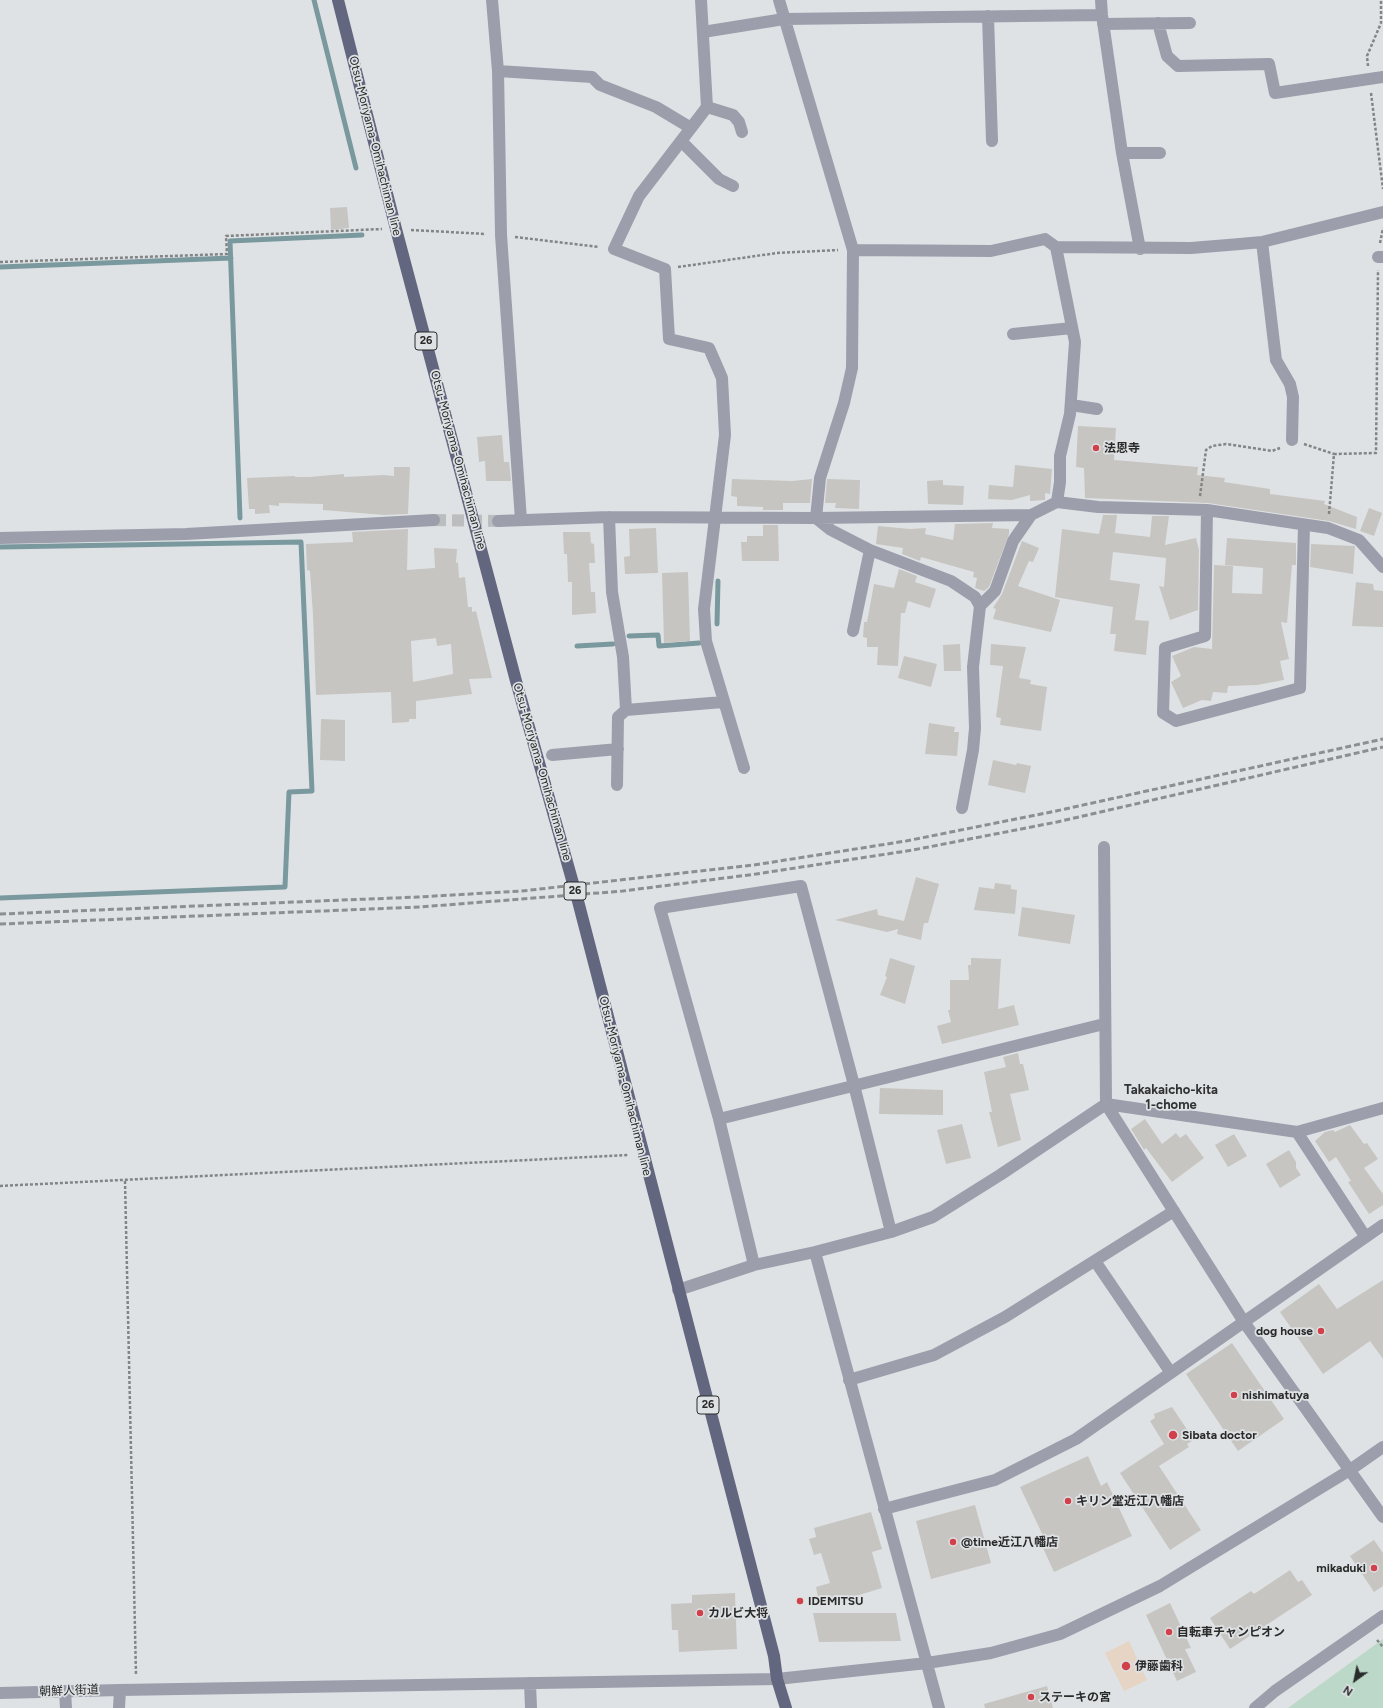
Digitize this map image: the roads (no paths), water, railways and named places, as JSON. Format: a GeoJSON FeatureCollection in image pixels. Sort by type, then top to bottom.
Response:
{"type":"FeatureCollection","features":[{"type":"Feature","properties":{"kind":"main road","name":"Otsu-Moriyama-Omihachiman line"},"geometry":{"type":"LineString","coordinates":[[338,0],[396,229],[516,681],[578,901],[629,1103],[774,1656],[777,1679],[786,1708]]}},
{"type":"Feature","properties":{"kind":"street"},"geometry":{"type":"LineString","coordinates":[[492,0],[498,71],[501,235],[521,520]]}},
{"type":"Feature","properties":{"kind":"street"},"geometry":{"type":"LineString","coordinates":[[701,0],[707,107],[640,196],[614,249],[666,269],[669,339],[709,348],[722,378],[725,435],[704,609],[706,641],[744,768]]}},
{"type":"Feature","properties":{"kind":"street"},"geometry":{"type":"LineString","coordinates":[[779,0],[852,250],[852,368],[844,403],[820,478],[816,518]]}},
{"type":"Feature","properties":{"kind":"street"},"geometry":{"type":"LineString","coordinates":[[1102,0],[1103,19],[1122,153],[1140,249]]}},
{"type":"Feature","properties":{"kind":"street"},"geometry":{"type":"LineString","coordinates":[[703,32],[784,19],[988,16],[1190,23]]}},
{"type":"Feature","properties":{"kind":"street"},"geometry":{"type":"LineString","coordinates":[[988,16],[992,141]]}},
{"type":"Feature","properties":{"kind":"street"},"geometry":{"type":"LineString","coordinates":[[1158,23],[1167,56],[1178,66],[1269,64],[1275,93],[1383,77]]}},
{"type":"Feature","properties":{"kind":"street"},"geometry":{"type":"LineString","coordinates":[[498,71],[592,77],[600,85],[656,107],[691,128]]}},
{"type":"Feature","properties":{"kind":"street"},"geometry":{"type":"LineString","coordinates":[[707,107],[733,115],[739,122],[742,132]]}},
{"type":"Feature","properties":{"kind":"street"},"geometry":{"type":"LineString","coordinates":[[681,141],[719,180],[733,186]]}},
{"type":"Feature","properties":{"kind":"street"},"geometry":{"type":"LineString","coordinates":[[1122,153],[1160,153]]}},
{"type":"Feature","properties":{"kind":"street"},"geometry":{"type":"LineString","coordinates":[[852,250],[991,251],[1045,239],[1056,247],[1140,249],[1191,248],[1262,242],[1383,212]]}},
{"type":"Feature","properties":{"kind":"street"},"geometry":{"type":"LineString","coordinates":[[1262,242],[1276,360],[1290,384],[1293,397],[1292,440]]}},
{"type":"Feature","properties":{"kind":"street"},"geometry":{"type":"LineString","coordinates":[[1056,247],[1075,342],[1070,405],[1060,456],[1058,502]]}},
{"type":"Feature","properties":{"kind":"street"},"geometry":{"type":"LineString","coordinates":[[1013,334],[1072,328]]}},
{"type":"Feature","properties":{"kind":"street"},"geometry":{"type":"LineString","coordinates":[[1070,405],[1097,409]]}},
{"type":"Feature","properties":{"kind":"street"},"geometry":{"type":"LineString","coordinates":[[498,521],[609,517],[816,518],[1030,515],[1058,502],[1098,507],[1203,510],[1328,528],[1359,540],[1383,567]]}},
{"type":"Feature","properties":{"kind":"street"},"geometry":{"type":"LineString","coordinates":[[1203,510],[1205,636],[1165,648],[1163,713],[1176,721],[1300,688],[1304,525]]}},
{"type":"Feature","properties":{"kind":"street"},"geometry":{"type":"LineString","coordinates":[[980,606],[995,590],[1013,540],[1030,515]]}},
{"type":"Feature","properties":{"kind":"street"},"geometry":{"type":"LineString","coordinates":[[609,517],[612,592],[623,657],[626,710]]}},
{"type":"Feature","properties":{"kind":"street"},"geometry":{"type":"LineString","coordinates":[[816,518],[831,530],[870,550],[951,581],[975,597],[980,606],[973,667],[975,728],[973,750],[962,808]]}},
{"type":"Feature","properties":{"kind":"street"},"geometry":{"type":"LineString","coordinates":[[0,538],[186,534],[434,520]]}},
{"type":"Feature","properties":{"kind":"street"},"geometry":{"type":"LineString","coordinates":[[853,631],[870,550]]}},
{"type":"Feature","properties":{"kind":"street"},"geometry":{"type":"LineString","coordinates":[[617,785],[618,717],[626,710],[723,702]]}},
{"type":"Feature","properties":{"kind":"street"},"geometry":{"type":"LineString","coordinates":[[552,754],[618,749]]}},
{"type":"Feature","properties":{"kind":"street"},"geometry":{"type":"LineString","coordinates":[[1104,847],[1104,1024],[1106,1104],[1244,1322],[1383,1517]]}},
{"type":"Feature","properties":{"kind":"street"},"geometry":{"type":"LineString","coordinates":[[754,1265],[719,1119],[660,908],[801,886],[891,1232]]}},
{"type":"Feature","properties":{"kind":"street"},"geometry":{"type":"LineString","coordinates":[[719,1119],[1104,1024]]}},
{"type":"Feature","properties":{"kind":"street"},"geometry":{"type":"LineString","coordinates":[[678,1290],[754,1265],[815,1252],[891,1232],[932,1216],[1000,1176],[1106,1104],[1297,1132],[1383,1108]]}},
{"type":"Feature","properties":{"kind":"street"},"geometry":{"type":"LineString","coordinates":[[1297,1132],[1365,1236]]}},
{"type":"Feature","properties":{"kind":"street"},"geometry":{"type":"LineString","coordinates":[[849,1380],[934,1355],[1005,1317],[1174,1211]]}},
{"type":"Feature","properties":{"kind":"street"},"geometry":{"type":"LineString","coordinates":[[884,1509],[995,1480],[1076,1439],[1383,1224]]}},
{"type":"Feature","properties":{"kind":"street"},"geometry":{"type":"LineString","coordinates":[[815,1252],[939,1708]]}},
{"type":"Feature","properties":{"kind":"street"},"geometry":{"type":"LineString","coordinates":[[1095,1261],[1171,1372]]}},
{"type":"Feature","properties":{"kind":"street","name":"朝鮮人街道"},"geometry":{"type":"LineString","coordinates":[[0,1693],[136,1689],[777,1679],[927,1663],[991,1653],[1060,1634],[1160,1586],[1350,1470],[1383,1447]]}},
{"type":"Feature","properties":{"kind":"street"},"geometry":{"type":"LineString","coordinates":[[1255,1708],[1275,1691],[1383,1616]]}},
{"type":"Feature","properties":{"kind":"street"},"geometry":{"type":"LineString","coordinates":[[530,1683],[530,1708]]}},
{"type":"Feature","properties":{"kind":"street"},"geometry":{"type":"LineString","coordinates":[[119,1708],[120,1690]]}},
{"type":"Feature","properties":{"kind":"street"},"geometry":{"type":"LineString","coordinates":[[65,1691],[66,1708]]}},
{"type":"Feature","properties":{"kind":"waterway"},"geometry":{"type":"LineString","coordinates":[[314,0],[356,168]]}},
{"type":"Feature","properties":{"kind":"waterway"},"geometry":{"type":"LineString","coordinates":[[240,518],[230,241],[362,235]]}},
{"type":"Feature","properties":{"kind":"waterway"},"geometry":{"type":"LineString","coordinates":[[0,267],[231,258]]}},
{"type":"Feature","properties":{"kind":"waterway"},"geometry":{"type":"LineString","coordinates":[[0,547],[301,542],[312,791],[289,792],[285,887],[0,898]]}},
{"type":"Feature","properties":{"kind":"waterway"},"geometry":{"type":"LineString","coordinates":[[717,624],[718,581]]}},
{"type":"Feature","properties":{"kind":"waterway"},"geometry":{"type":"LineString","coordinates":[[629,636],[658,635],[659,646],[699,643]]}},
{"type":"Feature","properties":{"kind":"waterway"},"geometry":{"type":"LineString","coordinates":[[577,646],[613,644]]}},
{"type":"Feature","properties":{"kind":"tunnel"},"geometry":{"type":"LineString","coordinates":[[434,520],[498,521]]}},
{"type":"Feature","properties":{"kind":"railway"},"geometry":{"type":"LineString","coordinates":[[0,914],[418,897],[522,891],[754,865],[906,841],[1056,811],[1383,739]]}},
{"type":"Feature","properties":{"kind":"railway"},"geometry":{"type":"LineString","coordinates":[[0,924],[420,907],[623,891],[756,874],[913,850],[1057,822],[1383,747]]}},
{"type":"Feature","properties":{"kind":"place","name":"法恩寺"},"geometry":{"type":"Point","coordinates":[1096,448]}},
{"type":"Feature","properties":{"kind":"place","name":"dog house"},"geometry":{"type":"Point","coordinates":[1321,1331]}},
{"type":"Feature","properties":{"kind":"place","name":"nishimatuya"},"geometry":{"type":"Point","coordinates":[1234,1395]}},
{"type":"Feature","properties":{"kind":"place","name":"Sibata doctor"},"geometry":{"type":"Point","coordinates":[1173,1435]}},
{"type":"Feature","properties":{"kind":"place","name":"キリン堂近江八幡店"},"geometry":{"type":"Point","coordinates":[1068,1501]}},
{"type":"Feature","properties":{"kind":"place","name":"@time近江八幡店"},"geometry":{"type":"Point","coordinates":[953,1542]}},
{"type":"Feature","properties":{"kind":"place","name":"mikaduki"},"geometry":{"type":"Point","coordinates":[1374,1568]}},
{"type":"Feature","properties":{"kind":"place","name":"IDEMITSU"},"geometry":{"type":"Point","coordinates":[800,1601]}},
{"type":"Feature","properties":{"kind":"place","name":"カルビ大将"},"geometry":{"type":"Point","coordinates":[700,1613]}},
{"type":"Feature","properties":{"kind":"place","name":"自転車チャンピオン"},"geometry":{"type":"Point","coordinates":[1169,1632]}},
{"type":"Feature","properties":{"kind":"place","name":"伊藤歯科"},"geometry":{"type":"Point","coordinates":[1126,1666]}},
{"type":"Feature","properties":{"kind":"place","name":"ステーキの宮"},"geometry":{"type":"Point","coordinates":[1031,1697]}},
{"type":"Feature","properties":{"kind":"district","name":"Takakaicho-kita 1-chome"},"geometry":{"type":"Point","coordinates":[1171,1098]}}]}
